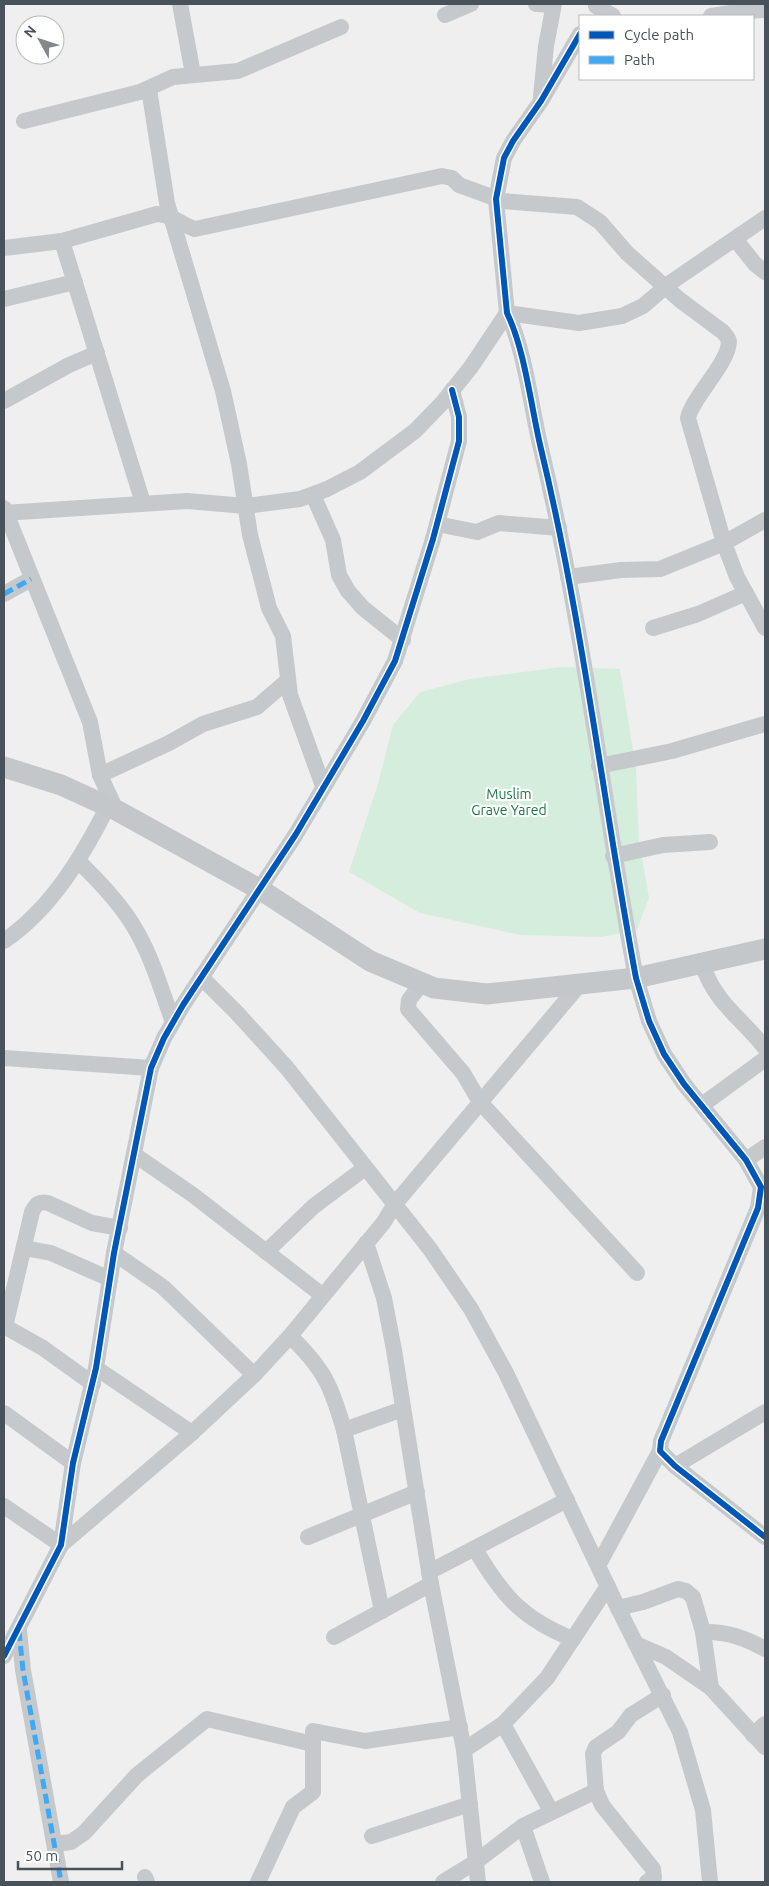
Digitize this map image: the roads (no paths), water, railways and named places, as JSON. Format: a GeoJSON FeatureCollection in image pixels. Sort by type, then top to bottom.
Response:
{"type":"FeatureCollection","features":[{"type":"Feature","properties":{"kind":"main road"},"geometry":{"type":"LineString","coordinates":[[4,767],[61,785],[112,808],[261,890],[370,961],[434,988],[487,994],[636,978],[765,948]]}},
{"type":"Feature","properties":{"kind":"street"},"geometry":{"type":"LineString","coordinates":[[180,4],[193,74]]}},
{"type":"Feature","properties":{"kind":"street"},"geometry":{"type":"LineString","coordinates":[[445,15],[471,4]]}},
{"type":"Feature","properties":{"kind":"street"},"geometry":{"type":"LineString","coordinates":[[536,4],[554,4],[546,46],[541,101]]}},
{"type":"Feature","properties":{"kind":"street"},"geometry":{"type":"LineString","coordinates":[[594,9],[610,15]]}},
{"type":"Feature","properties":{"kind":"street"},"geometry":{"type":"LineString","coordinates":[[716,15],[744,10],[765,10]]}},
{"type":"Feature","properties":{"kind":"street"},"geometry":{"type":"LineString","coordinates":[[24,121],[149,89],[173,78],[193,74],[238,71],[341,27]]}},
{"type":"Feature","properties":{"kind":"street"},"geometry":{"type":"LineString","coordinates":[[579,36],[541,101],[512,140],[504,158],[496,199],[507,313],[515,329],[559,528],[636,978],[649,1021],[664,1054],[684,1084],[746,1160],[763,1190],[758,1208],[661,1441],[660,1451],[599,1564]]}},
{"type":"Feature","properties":{"kind":"street"},"geometry":{"type":"LineString","coordinates":[[149,89],[170,215],[223,391],[250,535],[269,608],[283,636],[287,681],[323,786]]}},
{"type":"Feature","properties":{"kind":"street"},"geometry":{"type":"LineString","coordinates":[[4,248],[62,241],[157,214],[170,215],[182,225],[195,228],[442,176],[452,178],[459,185],[496,199],[577,207],[600,222],[627,253],[665,288],[723,332],[729,342],[710,383],[690,410],[688,418],[724,543],[746,593],[765,628]]}},
{"type":"Feature","properties":{"kind":"street"},"geometry":{"type":"LineString","coordinates":[[507,313],[579,323],[622,316],[643,306],[665,288],[765,218]]}},
{"type":"Feature","properties":{"kind":"street"},"geometry":{"type":"LineString","coordinates":[[735,239],[755,264],[765,272]]}},
{"type":"Feature","properties":{"kind":"street"},"geometry":{"type":"LineString","coordinates":[[62,241],[143,502]]}},
{"type":"Feature","properties":{"kind":"street"},"geometry":{"type":"LineString","coordinates":[[4,299],[74,282]]}},
{"type":"Feature","properties":{"kind":"street"},"geometry":{"type":"LineString","coordinates":[[4,941],[23,928],[52,896],[78,862],[112,808],[100,774],[90,722],[4,512],[109,507],[143,502],[187,501],[246,506],[300,499],[313,495],[360,472],[415,431],[452,390],[486,347],[507,313]]}},
{"type":"Feature","properties":{"kind":"street"},"geometry":{"type":"LineString","coordinates":[[4,402],[69,365],[97,353]]}},
{"type":"Feature","properties":{"kind":"street"},"geometry":{"type":"LineString","coordinates":[[4,1656],[13,1633],[60,1545],[73,1463],[95,1376],[114,1253],[135,1155],[150,1068],[173,1022],[201,977],[261,890],[380,692],[403,640],[437,524],[458,440],[458,417],[452,390]]}},
{"type":"Feature","properties":{"kind":"street"},"geometry":{"type":"LineString","coordinates":[[313,495],[333,540],[339,575],[348,591],[363,608],[403,640]]}},
{"type":"Feature","properties":{"kind":"street"},"geometry":{"type":"LineString","coordinates":[[568,577],[621,570],[660,569],[724,543],[765,520]]}},
{"type":"Feature","properties":{"kind":"street"},"geometry":{"type":"LineString","coordinates":[[437,524],[477,532],[498,523],[559,528]]}},
{"type":"Feature","properties":{"kind":"street"},"geometry":{"type":"LineString","coordinates":[[4,594],[32,579]]}},
{"type":"Feature","properties":{"kind":"street"},"geometry":{"type":"LineString","coordinates":[[653,628],[698,614],[746,593]]}},
{"type":"Feature","properties":{"kind":"street"},"geometry":{"type":"LineString","coordinates":[[100,774],[169,743],[203,724],[257,707],[287,681]]}},
{"type":"Feature","properties":{"kind":"street"},"geometry":{"type":"LineString","coordinates":[[599,766],[672,751],[765,724]]}},
{"type":"Feature","properties":{"kind":"street"},"geometry":{"type":"LineString","coordinates":[[614,856],[663,845],[710,842]]}},
{"type":"Feature","properties":{"kind":"street"},"geometry":{"type":"LineString","coordinates":[[78,862],[116,901],[136,931],[148,955],[173,1022]]}},
{"type":"Feature","properties":{"kind":"street"},"geometry":{"type":"LineString","coordinates":[[702,964],[716,994],[731,1013],[765,1048]]}},
{"type":"Feature","properties":{"kind":"street"},"geometry":{"type":"LineString","coordinates":[[201,977],[287,1068],[430,1248],[471,1309],[506,1373],[599,1564],[618,1608],[680,1732],[703,1810],[710,1882]]}},
{"type":"Feature","properties":{"kind":"street"},"geometry":{"type":"LineString","coordinates":[[422,983],[409,1000],[408,1009],[463,1073],[480,1102],[637,1273]]}},
{"type":"Feature","properties":{"kind":"street"},"geometry":{"type":"LineString","coordinates":[[60,1545],[192,1433],[254,1375],[290,1336],[384,1222],[394,1205],[580,984]]}},
{"type":"Feature","properties":{"kind":"street"},"geometry":{"type":"LineString","coordinates":[[4,1058],[150,1068]]}},
{"type":"Feature","properties":{"kind":"street"},"geometry":{"type":"LineString","coordinates":[[702,1105],[765,1059]]}},
{"type":"Feature","properties":{"kind":"street"},"geometry":{"type":"LineString","coordinates":[[746,1160],[765,1147]]}},
{"type":"Feature","properties":{"kind":"street"},"geometry":{"type":"LineString","coordinates":[[135,1155],[192,1195],[322,1295]]}},
{"type":"Feature","properties":{"kind":"street"},"geometry":{"type":"LineString","coordinates":[[266,1252],[314,1206],[365,1168]]}},
{"type":"Feature","properties":{"kind":"street"},"geometry":{"type":"LineString","coordinates":[[120,1228],[92,1223],[42,1202],[36,1205],[32,1212],[4,1326],[95,1376],[192,1433]]}},
{"type":"Feature","properties":{"kind":"street"},"geometry":{"type":"LineString","coordinates":[[366,1243],[384,1298],[430,1578],[460,1727],[478,1882]]}},
{"type":"Feature","properties":{"kind":"street"},"geometry":{"type":"LineString","coordinates":[[24,1248],[52,1253],[110,1279]]}},
{"type":"Feature","properties":{"kind":"street"},"geometry":{"type":"LineString","coordinates":[[114,1253],[163,1287],[254,1375]]}},
{"type":"Feature","properties":{"kind":"street"},"geometry":{"type":"LineString","coordinates":[[290,1336],[312,1357],[326,1378],[344,1430],[382,1611]]}},
{"type":"Feature","properties":{"kind":"street"},"geometry":{"type":"LineString","coordinates":[[344,1430],[403,1409]]}},
{"type":"Feature","properties":{"kind":"street"},"geometry":{"type":"LineString","coordinates":[[675,1466],[765,1412]]}},
{"type":"Feature","properties":{"kind":"street"},"geometry":{"type":"LineString","coordinates":[[4,1414],[73,1463]]}},
{"type":"Feature","properties":{"kind":"street"},"geometry":{"type":"LineString","coordinates":[[660,1451],[675,1466],[765,1538]]}},
{"type":"Feature","properties":{"kind":"street"},"geometry":{"type":"LineString","coordinates":[[308,1537],[362,1513],[417,1492]]}},
{"type":"Feature","properties":{"kind":"street"},"geometry":{"type":"LineString","coordinates":[[334,1637],[382,1611],[475,1549],[567,1500]]}},
{"type":"Feature","properties":{"kind":"street"},"geometry":{"type":"LineString","coordinates":[[4,1506],[60,1545]]}},
{"type":"Feature","properties":{"kind":"street"},"geometry":{"type":"LineString","coordinates":[[475,1549],[493,1580],[508,1599],[523,1613],[542,1625],[572,1639]]}},
{"type":"Feature","properties":{"kind":"street"},"geometry":{"type":"LineString","coordinates":[[464,1750],[503,1724],[547,1678],[608,1586]]}},
{"type":"Feature","properties":{"kind":"street"},"geometry":{"type":"LineString","coordinates":[[618,1608],[643,1602],[678,1589],[686,1591],[693,1597],[703,1632],[712,1688]]}},
{"type":"Feature","properties":{"kind":"street"},"geometry":{"type":"LineString","coordinates":[[703,1632],[732,1634],[765,1649]]}},
{"type":"Feature","properties":{"kind":"street"},"geometry":{"type":"LineString","coordinates":[[13,1633],[23,1670],[55,1844],[60,1882]]}},
{"type":"Feature","properties":{"kind":"street"},"geometry":{"type":"LineString","coordinates":[[636,1644],[666,1657],[712,1688],[759,1730],[765,1747]]}},
{"type":"Feature","properties":{"kind":"street"},"geometry":{"type":"LineString","coordinates":[[647,1882],[654,1877],[653,1869],[616,1825],[602,1805],[596,1791],[593,1754],[596,1747],[618,1732],[639,1708],[663,1695]]}},
{"type":"Feature","properties":{"kind":"street"},"geometry":{"type":"LineString","coordinates":[[55,1844],[71,1842],[84,1833],[137,1776],[207,1719],[313,1744]]}},
{"type":"Feature","properties":{"kind":"street"},"geometry":{"type":"LineString","coordinates":[[503,1724],[551,1811]]}},
{"type":"Feature","properties":{"kind":"street"},"geometry":{"type":"LineString","coordinates":[[258,1882],[294,1807],[313,1792],[313,1731],[365,1741],[460,1727]]}},
{"type":"Feature","properties":{"kind":"street"},"geometry":{"type":"LineString","coordinates":[[442,1882],[477,1861],[523,1826],[596,1791]]}},
{"type":"Feature","properties":{"kind":"street"},"geometry":{"type":"LineString","coordinates":[[372,1836],[470,1804]]}},
{"type":"Feature","properties":{"kind":"street"},"geometry":{"type":"LineString","coordinates":[[523,1826],[542,1882]]}},
{"type":"Feature","properties":{"kind":"park label","name":"Muslim Grave Yared"},"geometry":{"type":"Point","coordinates":[509,802]}}]}
